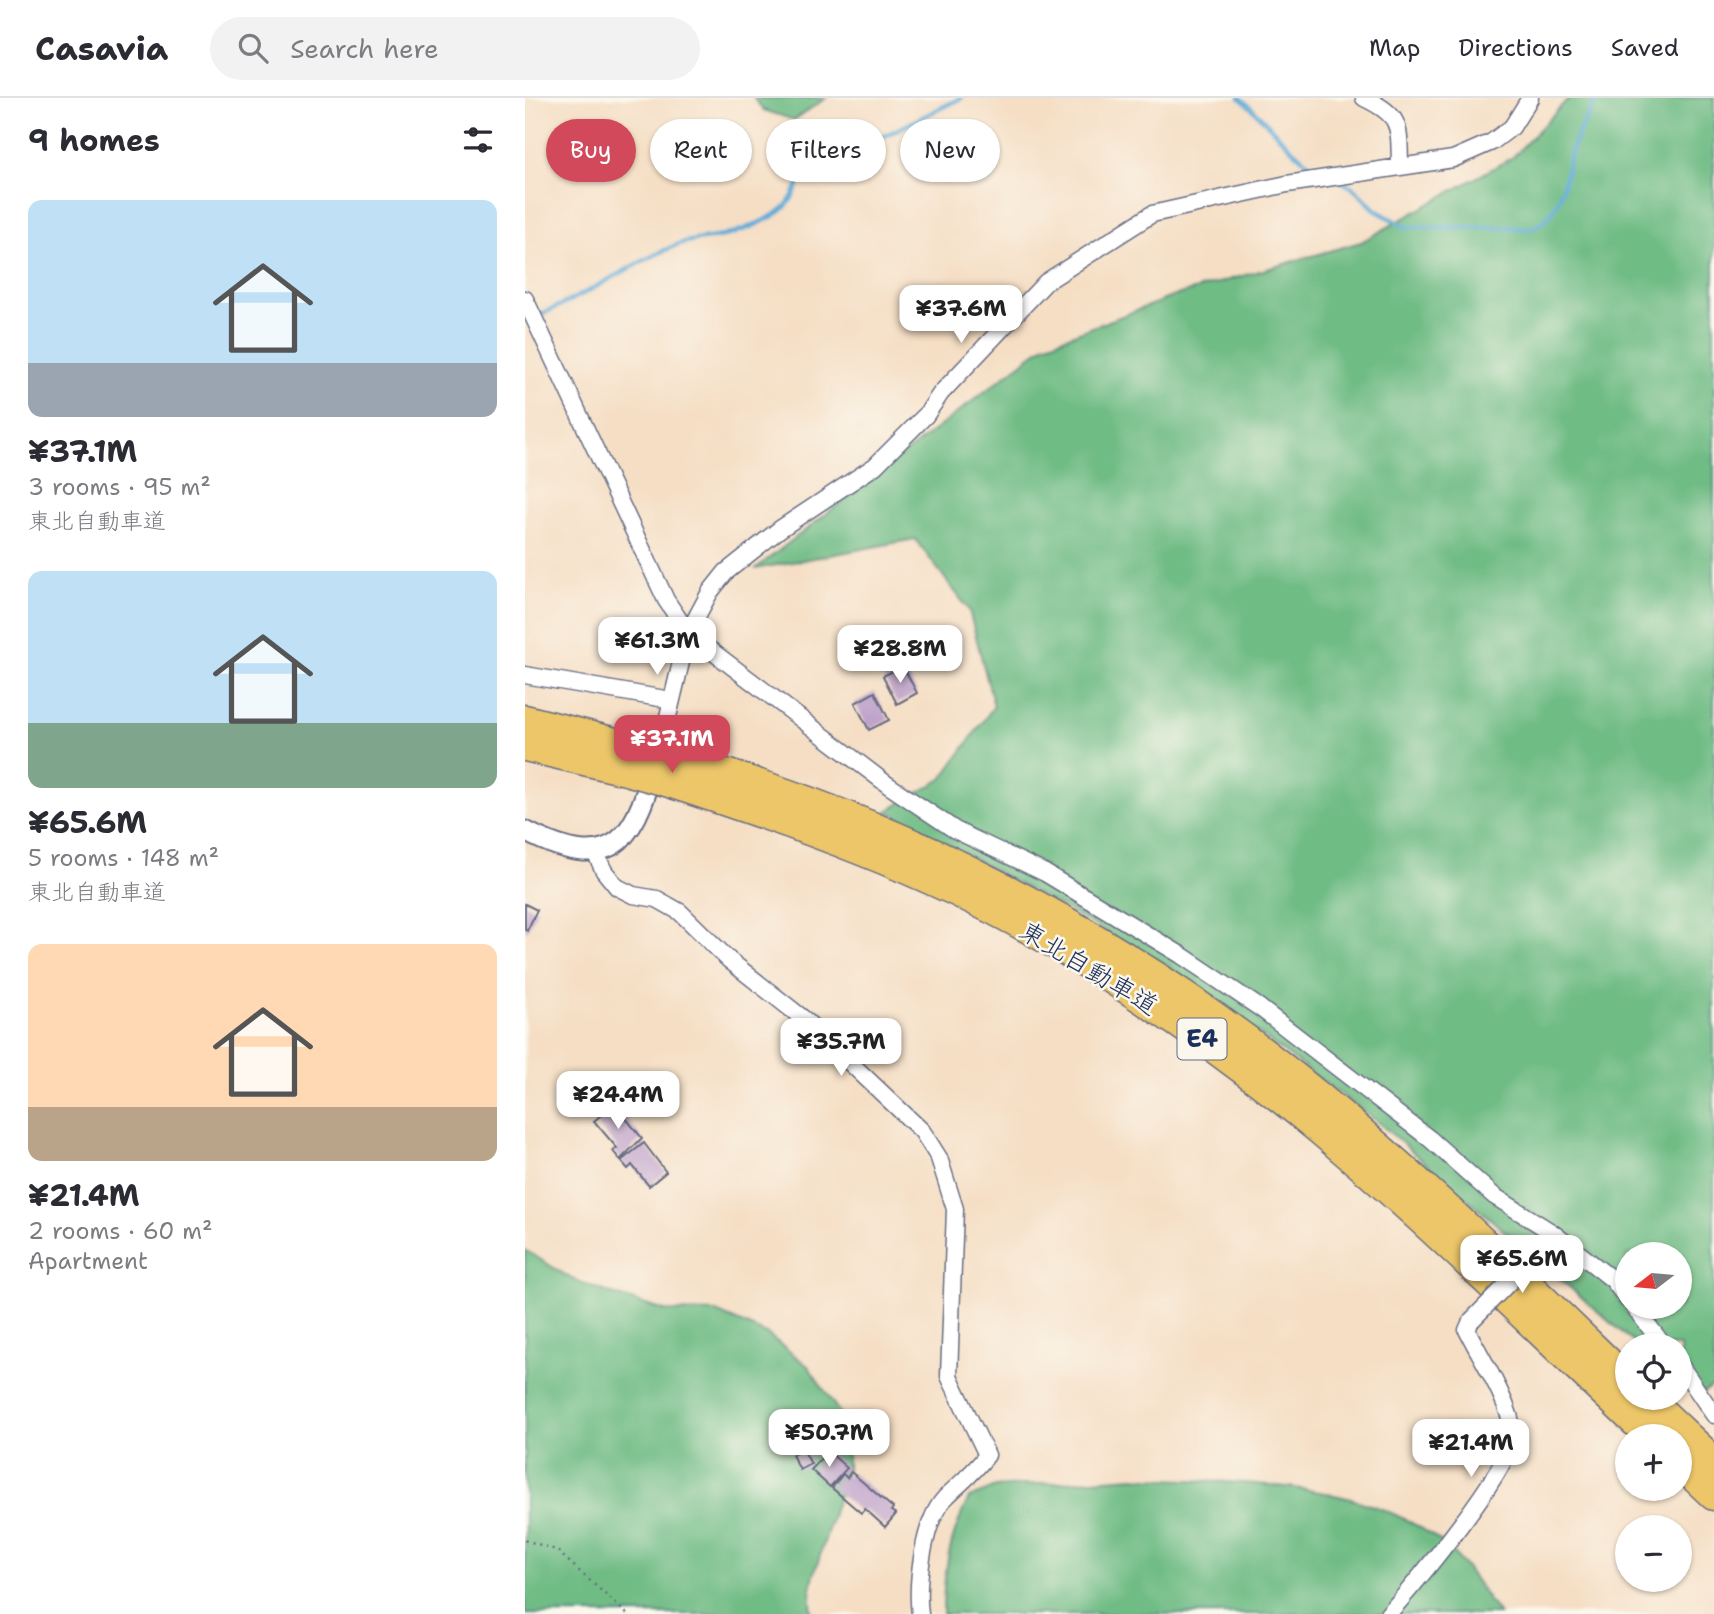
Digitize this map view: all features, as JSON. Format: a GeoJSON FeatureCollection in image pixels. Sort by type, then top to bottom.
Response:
{"type":"FeatureCollection","features":[{"type":"Feature","properties":{"kind":"highway","name":"東北自動車道"},"geometry":{"type":"LineString","coordinates":[[525,720],[633,760],[801,800],[938,857],[1091,936],[1200,1007],[1355,1126],[1615,1370]]}},
{"type":"Feature","properties":{"kind":"highway","name":"東北自動車道"},"geometry":{"type":"LineString","coordinates":[[525,746],[633,760]]}},
{"type":"Feature","properties":{"kind":"highway","name":"東北自動車道"},"geometry":{"type":"LineString","coordinates":[[669,770],[727,801],[888,862],[1050,940],[1126,988],[1263,1084],[1323,1132],[1388,1188],[1638,1424]]}},
{"type":"Feature","properties":{"kind":"highway"},"geometry":{"type":"LineString","coordinates":[[1659,1410],[1714,1462]]}},
{"type":"Feature","properties":{"kind":"highway"},"geometry":{"type":"LineString","coordinates":[[1692,1474],[1714,1495]]}},
{"type":"Feature","properties":{"kind":"street"},"geometry":{"type":"LineString","coordinates":[[1364,98],[1388,109],[1399,131],[1400,166]]}},
{"type":"Feature","properties":{"kind":"street"},"geometry":{"type":"LineString","coordinates":[[525,831],[557,848],[595,852],[611,848],[632,828],[665,729],[688,633],[710,592],[726,572],[780,529],[875,466],[926,415],[941,393],[1046,282],[1152,214],[1314,180],[1453,159],[1492,142],[1512,127],[1530,98]]}},
{"type":"Feature","properties":{"kind":"street"},"geometry":{"type":"LineString","coordinates":[[526,301],[666,600],[688,633],[887,785],[955,830],[1045,873],[1181,955],[1249,1000],[1430,1139],[1494,1196],[1615,1283]]}},
{"type":"Feature","properties":{"kind":"street"},"geometry":{"type":"LineString","coordinates":[[525,675],[671,700]]}},
{"type":"Feature","properties":{"kind":"street"},"geometry":{"type":"LineString","coordinates":[[595,852],[604,872],[617,887],[633,895],[657,899],[680,912],[729,960],[805,1020],[906,1113],[922,1130],[939,1158],[955,1209],[949,1376],[987,1455],[971,1477],[944,1499],[931,1520],[917,1592],[920,1614]]}},
{"type":"Feature","properties":{"kind":"street"},"geometry":{"type":"LineString","coordinates":[[1388,1614],[1484,1492],[1507,1453],[1514,1435],[1507,1410],[1467,1330],[1471,1321],[1550,1238]]}},
{"type":"Feature","properties":{"kind":"street"},"geometry":{"type":"LineString","coordinates":[[1692,1383],[1714,1415]]}},
{"type":"Feature","properties":{"kind":"path"},"geometry":{"type":"LineString","coordinates":[[525,1539],[556,1550],[627,1614]]}},
{"type":"Feature","properties":{"kind":"green space"},"geometry":{"type":"Polygon","coordinates":[[[754,98],[826,98],[795,119],[763,110],[754,98]]]}},
{"type":"Feature","properties":{"kind":"green space"},"geometry":{"type":"Polygon","coordinates":[[[1569,98],[1714,98],[1714,1385],[1698,1396],[1692,1391],[1692,1333],[1623,1333],[1379,1123],[1168,966],[887,811],[942,779],[994,706],[969,610],[915,539],[755,569],[1045,345],[1180,294],[1361,242],[1513,157],[1569,98]]]}},
{"type":"Feature","properties":{"kind":"green space"},"geometry":{"type":"Polygon","coordinates":[[[525,1250],[572,1279],[609,1293],[665,1311],[716,1312],[767,1334],[808,1366],[839,1412],[847,1430],[847,1468],[810,1588],[812,1614],[525,1614],[525,1250]]]}},
{"type":"Feature","properties":{"kind":"green space"},"geometry":{"type":"Polygon","coordinates":[[[1133,1477],[1297,1488],[1376,1507],[1413,1523],[1446,1546],[1467,1569],[1499,1614],[943,1614],[949,1554],[969,1498],[996,1487],[1133,1477]]]}},
{"type":"Feature","properties":{"kind":"building"},"geometry":{"type":"Polygon","coordinates":[[[903,666],[917,693],[897,704],[883,676],[903,666]]]}},
{"type":"Feature","properties":{"kind":"building"},"geometry":{"type":"Polygon","coordinates":[[[875,692],[889,720],[869,730],[855,703],[875,692]]]}},
{"type":"Feature","properties":{"kind":"building"},"geometry":{"type":"Polygon","coordinates":[[[525,904],[537,910],[527,931],[525,930],[525,904]]]}},
{"type":"Feature","properties":{"kind":"building"},"geometry":{"type":"Polygon","coordinates":[[[614,1104],[642,1138],[620,1160],[613,1151],[617,1148],[594,1121],[614,1104]]]}},
{"type":"Feature","properties":{"kind":"building"},"geometry":{"type":"Polygon","coordinates":[[[644,1143],[666,1172],[649,1186],[632,1165],[628,1169],[621,1161],[644,1143]]]}},
{"type":"Feature","properties":{"kind":"building"},"geometry":{"type":"Polygon","coordinates":[[[803,1449],[811,1464],[800,1470],[792,1455],[803,1449]]]}},
{"type":"Feature","properties":{"kind":"building"},"geometry":{"type":"Polygon","coordinates":[[[828,1451],[847,1468],[830,1487],[811,1470],[828,1451]]]}},
{"type":"Feature","properties":{"kind":"building"},"geometry":{"type":"Polygon","coordinates":[[[851,1472],[893,1508],[891,1511],[896,1514],[885,1527],[865,1509],[861,1513],[832,1488],[843,1474],[847,1478],[851,1472]]]}},
{"type":"Feature","properties":{"kind":"waterway"},"geometry":{"type":"LineString","coordinates":[[525,320],[565,303],[679,244],[731,234],[766,220],[786,206],[804,170],[856,150],[961,98]]}},
{"type":"Feature","properties":{"kind":"waterway"},"geometry":{"type":"LineString","coordinates":[[1240,98],[1301,157],[1324,173]]}},
{"type":"Feature","properties":{"kind":"waterway"},"geometry":{"type":"LineString","coordinates":[[1341,181],[1352,187],[1377,211],[1406,227],[1533,228],[1544,221],[1558,202],[1574,143],[1596,98]]}}]}
